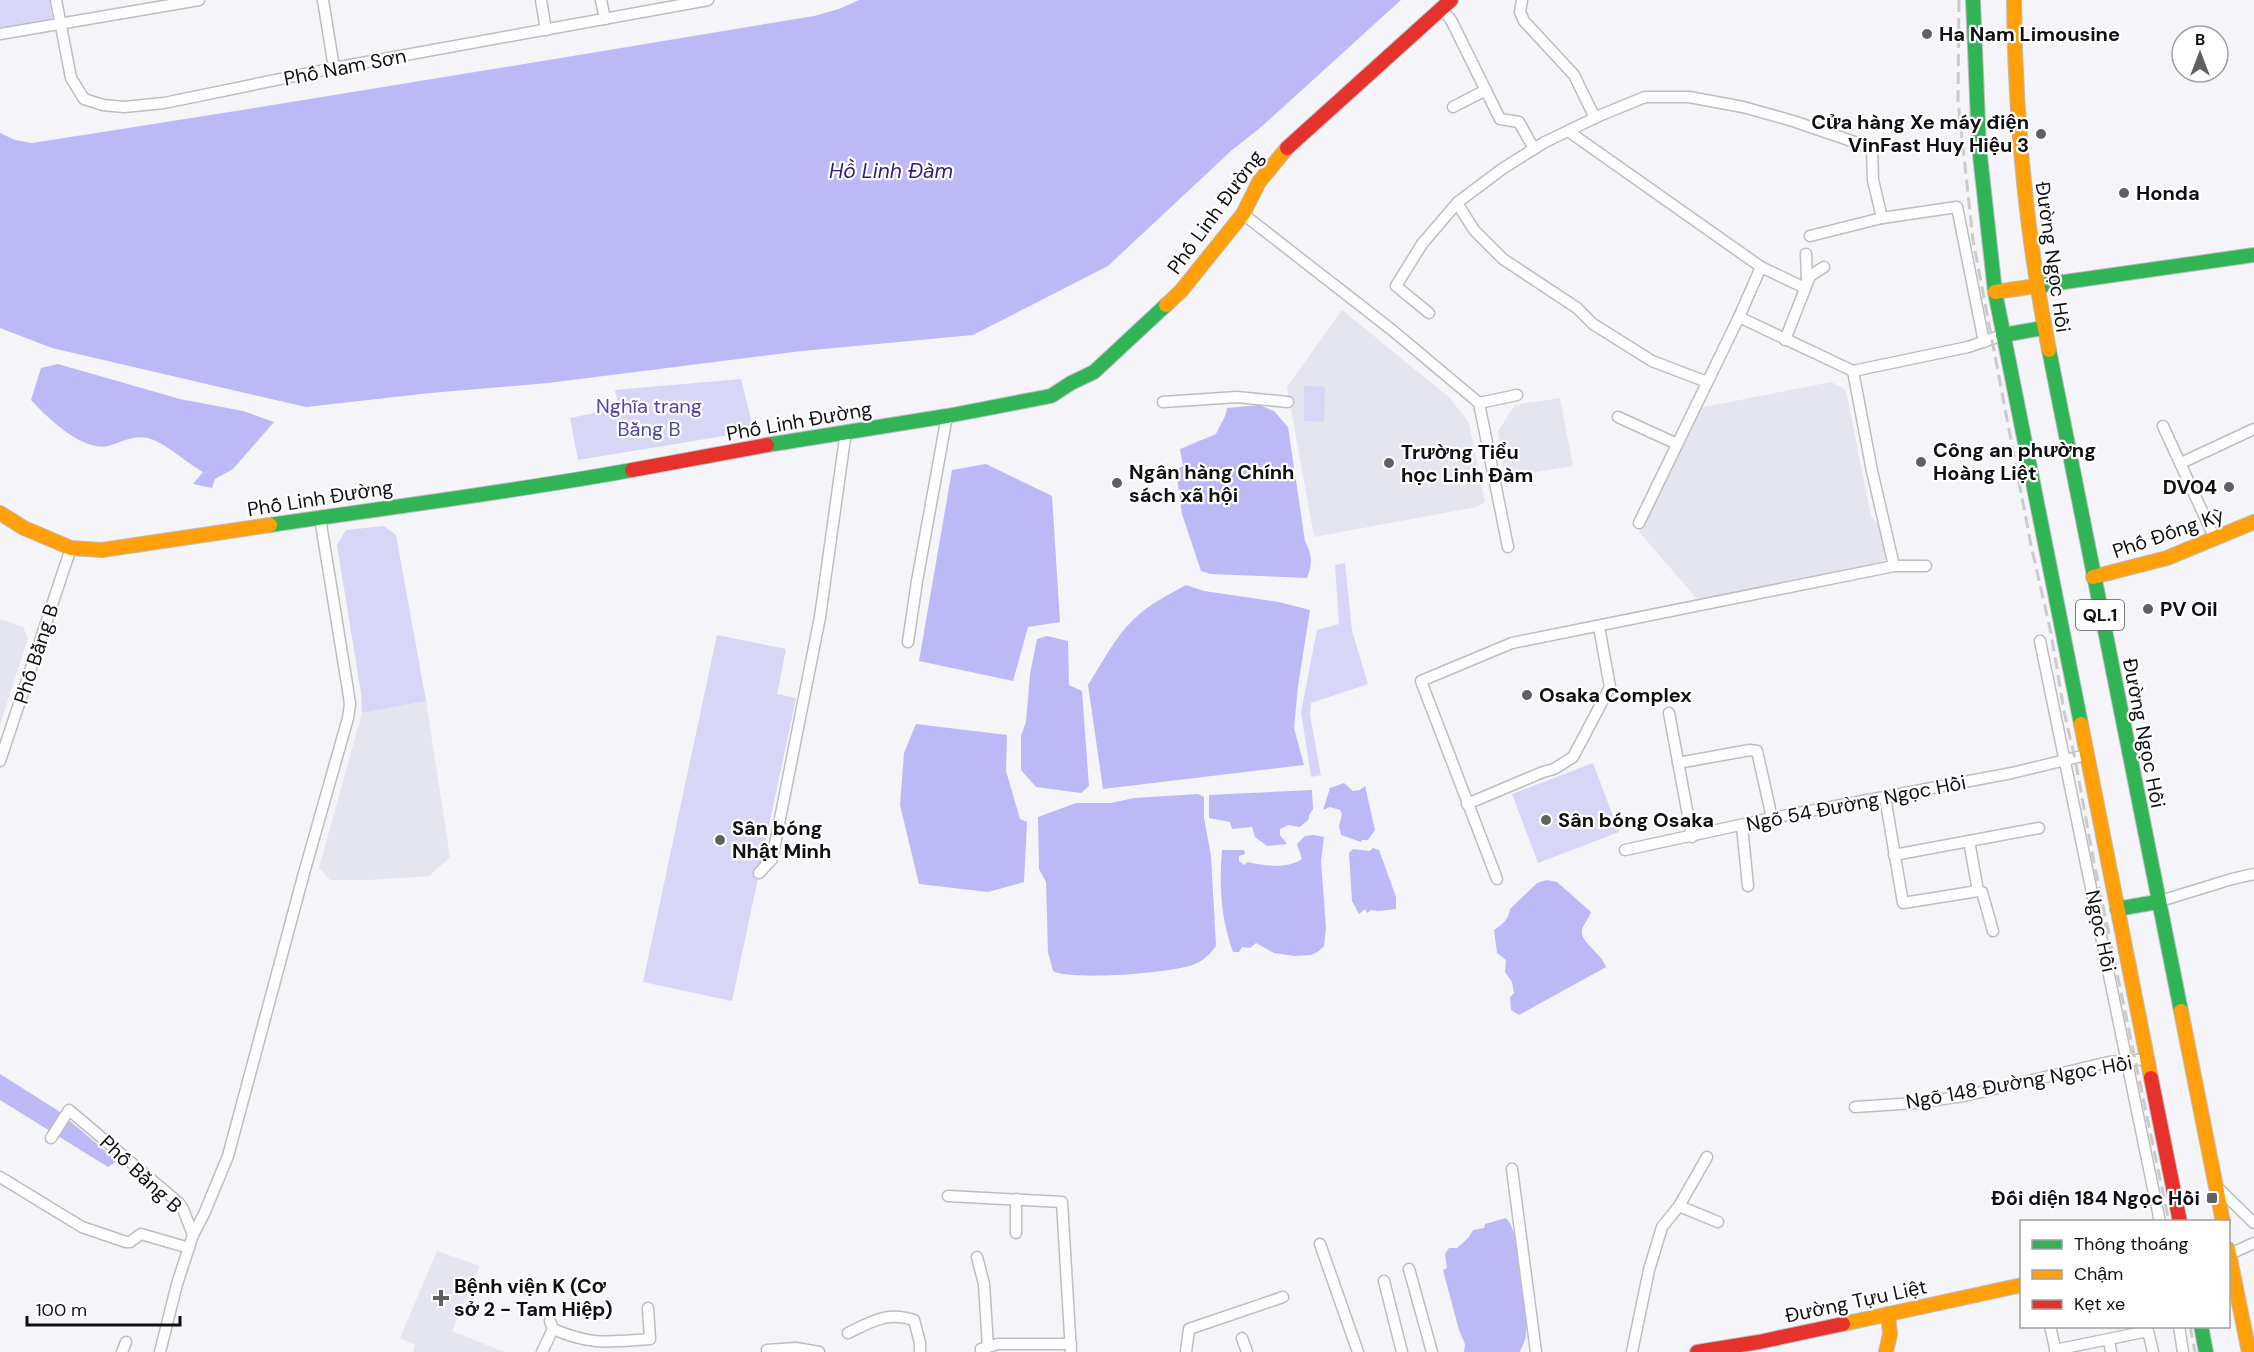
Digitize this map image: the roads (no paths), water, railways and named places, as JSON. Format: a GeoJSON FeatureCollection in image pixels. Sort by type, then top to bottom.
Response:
{"type":"FeatureCollection","features":[{"type":"Feature","properties":{"kind":"main road","name":"QL.1"},"geometry":{"type":"LineString","coordinates":[[1973,0],[1976,120],[1984,210],[1995,292],[2180,1220]]}},
{"type":"Feature","properties":{"kind":"main road","name":"Đường Ngọc Hồi"},"geometry":{"type":"LineString","coordinates":[[2014,0],[2017,114],[2028,236],[2043,328],[2157,903],[2223,1220]]}},
{"type":"Feature","properties":{"kind":"main road","name":"Phố Linh Đường"},"geometry":{"type":"LineString","coordinates":[[0,513],[24,528],[70,548],[102,550],[531,488],[1051,396],[1071,383],[1095,372],[1181,291],[1243,214],[1260,182],[1289,146],[1446,4]]}},
{"type":"Feature","properties":{"kind":"main road"},"geometry":{"type":"LineString","coordinates":[[1995,292],[2254,255]]}},
{"type":"Feature","properties":{"kind":"main road"},"geometry":{"type":"LineString","coordinates":[[2003,335],[2043,328]]}},
{"type":"Feature","properties":{"kind":"main road","name":"Phố Đống Kỳ"},"geometry":{"type":"LineString","coordinates":[[2093,577],[2167,558],[2254,522]]}},
{"type":"Feature","properties":{"kind":"main road"},"geometry":{"type":"LineString","coordinates":[[2117,909],[2157,903]]}},
{"type":"Feature","properties":{"kind":"main road"},"geometry":{"type":"LineString","coordinates":[[2230,1256],[2249,1352]]}},
{"type":"Feature","properties":{"kind":"main road","name":"Đường Tựu Liệt"},"geometry":{"type":"LineString","coordinates":[[1697,1352],[1759,1342],[2020,1285]]}},
{"type":"Feature","properties":{"kind":"main road"},"geometry":{"type":"LineString","coordinates":[[1886,1352],[1890,1334],[1888,1314]]}},
{"type":"Feature","properties":{"kind":"main road"},"geometry":{"type":"LineString","coordinates":[[2201,1328],[2206,1352]]}},
{"type":"Feature","properties":{"kind":"street","name":"Phố Nam Sơn"},"geometry":{"type":"LineString","coordinates":[[56,0],[71,78],[84,99],[104,105],[124,107],[164,103],[334,68],[605,19],[656,5],[708,0]]}},
{"type":"Feature","properties":{"kind":"street"},"geometry":{"type":"LineString","coordinates":[[0,34],[199,0]]}},
{"type":"Feature","properties":{"kind":"street"},"geometry":{"type":"LineString","coordinates":[[323,0],[334,68]]}},
{"type":"Feature","properties":{"kind":"street"},"geometry":{"type":"LineString","coordinates":[[541,0],[546,30]]}},
{"type":"Feature","properties":{"kind":"street"},"geometry":{"type":"LineString","coordinates":[[601,0],[605,19]]}},
{"type":"Feature","properties":{"kind":"street"},"geometry":{"type":"LineString","coordinates":[[1522,0],[1520,12],[1524,21],[1574,75],[1595,118]]}},
{"type":"Feature","properties":{"kind":"street"},"geometry":{"type":"LineString","coordinates":[[1446,4],[1451,20],[1500,119],[1519,122],[1534,148]]}},
{"type":"Feature","properties":{"kind":"street"},"geometry":{"type":"LineString","coordinates":[[1454,107],[1486,90]]}},
{"type":"Feature","properties":{"kind":"street"},"geometry":{"type":"LineString","coordinates":[[1429,313],[1396,286],[1422,244],[1457,203],[1534,148],[1645,97],[1689,97],[1743,107],[1872,148],[1873,180],[1882,219]]}},
{"type":"Feature","properties":{"kind":"street"},"geometry":{"type":"LineString","coordinates":[[1568,131],[1761,267],[1808,282]]}},
{"type":"Feature","properties":{"kind":"street"},"geometry":{"type":"LineString","coordinates":[[1457,203],[1474,230],[1503,259],[1577,308],[1593,324],[1652,361],[1707,382]]}},
{"type":"Feature","properties":{"kind":"street"},"geometry":{"type":"LineString","coordinates":[[1810,236],[1882,219],[1957,207],[1984,342]]}},
{"type":"Feature","properties":{"kind":"street"},"geometry":{"type":"LineString","coordinates":[[1243,214],[1392,330],[1479,403],[1508,547]]}},
{"type":"Feature","properties":{"kind":"street"},"geometry":{"type":"LineString","coordinates":[[1806,254],[1808,282]]}},
{"type":"Feature","properties":{"kind":"street"},"geometry":{"type":"LineString","coordinates":[[1639,523],[1761,267]]}},
{"type":"Feature","properties":{"kind":"street"},"geometry":{"type":"LineString","coordinates":[[1785,340],[1808,282],[1824,267]]}},
{"type":"Feature","properties":{"kind":"street"},"geometry":{"type":"LineString","coordinates":[[1740,314],[1785,340],[1852,371],[1984,342],[2003,335]]}},
{"type":"Feature","properties":{"kind":"street"},"geometry":{"type":"LineString","coordinates":[[1852,371],[1894,566]]}},
{"type":"Feature","properties":{"kind":"street"},"geometry":{"type":"LineString","coordinates":[[1479,403],[1517,396]]}},
{"type":"Feature","properties":{"kind":"street"},"geometry":{"type":"LineString","coordinates":[[1163,402],[1237,397],[1288,402]]}},
{"type":"Feature","properties":{"kind":"street"},"geometry":{"type":"LineString","coordinates":[[908,642],[947,416]]}},
{"type":"Feature","properties":{"kind":"street"},"geometry":{"type":"LineString","coordinates":[[1618,417],[1677,444]]}},
{"type":"Feature","properties":{"kind":"street"},"geometry":{"type":"LineString","coordinates":[[2163,426],[2216,539]]}},
{"type":"Feature","properties":{"kind":"street"},"geometry":{"type":"LineString","coordinates":[[2181,463],[2254,429]]}},
{"type":"Feature","properties":{"kind":"street"},"geometry":{"type":"LineString","coordinates":[[759,873],[772,859],[810,672],[846,431]]}},
{"type":"Feature","properties":{"kind":"street"},"geometry":{"type":"LineString","coordinates":[[193,1235],[228,1156],[348,717],[350,704],[320,518]]}},
{"type":"Feature","properties":{"kind":"street","name":"Phố Bằng B"},"geometry":{"type":"LineString","coordinates":[[0,761],[70,548]]}},
{"type":"Feature","properties":{"kind":"street"},"geometry":{"type":"LineString","coordinates":[[1497,879],[1421,681],[1512,643],[1894,566],[1926,566]]}},
{"type":"Feature","properties":{"kind":"street"},"geometry":{"type":"LineString","coordinates":[[1467,804],[1554,769],[1573,758],[1610,687],[1599,627]]}},
{"type":"Feature","properties":{"kind":"street","name":"Ngọc Hồi"},"geometry":{"type":"LineString","coordinates":[[2040,641],[2160,1220]]}},
{"type":"Feature","properties":{"kind":"street"},"geometry":{"type":"LineString","coordinates":[[1669,713],[1692,837]]}},
{"type":"Feature","properties":{"kind":"street"},"geometry":{"type":"LineString","coordinates":[[1678,763],[1750,750],[1756,751],[1772,818]]}},
{"type":"Feature","properties":{"kind":"street","name":"Ngõ 54 Đường Ngọc Hồi"},"geometry":{"type":"LineString","coordinates":[[1625,850],[2086,755]]}},
{"type":"Feature","properties":{"kind":"street"},"geometry":{"type":"LineString","coordinates":[[1885,797],[1904,903],[1982,892],[1993,931]]}},
{"type":"Feature","properties":{"kind":"street"},"geometry":{"type":"LineString","coordinates":[[1742,826],[1748,886]]}},
{"type":"Feature","properties":{"kind":"street"},"geometry":{"type":"LineString","coordinates":[[1894,855],[2039,828]]}},
{"type":"Feature","properties":{"kind":"street"},"geometry":{"type":"LineString","coordinates":[[1969,841],[1978,891]]}},
{"type":"Feature","properties":{"kind":"street"},"geometry":{"type":"LineString","coordinates":[[2157,903],[2254,874]]}},
{"type":"Feature","properties":{"kind":"street","name":"Ngõ 148 Đường Ngọc Hồi"},"geometry":{"type":"LineString","coordinates":[[1855,1107],[1964,1096],[2109,1062],[2147,1059]]}},
{"type":"Feature","properties":{"kind":"street","name":"Phố Bằng B"},"geometry":{"type":"LineString","coordinates":[[52,1137],[68,1113],[179,1203],[183,1209],[193,1235],[177,1284],[160,1352]]}},
{"type":"Feature","properties":{"kind":"street"},"geometry":{"type":"LineString","coordinates":[[1632,1352],[1649,1270],[1662,1227],[1679,1206],[1707,1157]]}},
{"type":"Feature","properties":{"kind":"street"},"geometry":{"type":"LineString","coordinates":[[1512,1169],[1536,1352]]}},
{"type":"Feature","properties":{"kind":"street"},"geometry":{"type":"LineString","coordinates":[[2212,1174],[2219,1190],[2254,1223]]}},
{"type":"Feature","properties":{"kind":"street"},"geometry":{"type":"LineString","coordinates":[[0,1177],[82,1227],[126,1242],[141,1234],[189,1248]]}},
{"type":"Feature","properties":{"kind":"street"},"geometry":{"type":"LineString","coordinates":[[948,1196],[1062,1202],[1071,1348],[998,1344],[984,1349],[984,1284],[977,1257]]}},
{"type":"Feature","properties":{"kind":"street"},"geometry":{"type":"LineString","coordinates":[[1016,1199],[1016,1233]]}},
{"type":"Feature","properties":{"kind":"street"},"geometry":{"type":"LineString","coordinates":[[1679,1206],[1718,1222]]}},
{"type":"Feature","properties":{"kind":"street"},"geometry":{"type":"LineString","coordinates":[[2230,1251],[2254,1243]]}},
{"type":"Feature","properties":{"kind":"street"},"geometry":{"type":"LineString","coordinates":[[1320,1244],[1358,1352]]}},
{"type":"Feature","properties":{"kind":"street"},"geometry":{"type":"LineString","coordinates":[[1409,1269],[1432,1352]]}},
{"type":"Feature","properties":{"kind":"street"},"geometry":{"type":"LineString","coordinates":[[1384,1281],[1402,1352]]}},
{"type":"Feature","properties":{"kind":"street"},"geometry":{"type":"LineString","coordinates":[[1186,1352],[1190,1329],[1283,1297]]}},
{"type":"Feature","properties":{"kind":"street"},"geometry":{"type":"LineString","coordinates":[[542,1352],[552,1325],[576,1339],[591,1342],[650,1338],[648,1308]]}},
{"type":"Feature","properties":{"kind":"street"},"geometry":{"type":"LineString","coordinates":[[849,1333],[880,1317],[906,1317],[914,1320],[920,1352]]}},
{"type":"Feature","properties":{"kind":"street"},"geometry":{"type":"LineString","coordinates":[[2050,1328],[2056,1351],[2148,1331],[2153,1352]]}},
{"type":"Feature","properties":{"kind":"street"},"geometry":{"type":"LineString","coordinates":[[2179,1328],[2183,1352]]}},
{"type":"Feature","properties":{"kind":"street"},"geometry":{"type":"LineString","coordinates":[[1242,1338],[1247,1352]]}},
{"type":"Feature","properties":{"kind":"street"},"geometry":{"type":"LineString","coordinates":[[2109,1340],[2111,1352]]}},
{"type":"Feature","properties":{"kind":"street"},"geometry":{"type":"LineString","coordinates":[[767,1350],[796,1348],[819,1352]]}},
{"type":"Feature","properties":{"kind":"water","name":"Hồ Linh Đàm"},"geometry":{"type":"Polygon","coordinates":[[[859,0],[1401,0],[1260,128],[1232,150],[1108,266],[973,335],[802,351],[548,383],[306,407],[52,348],[0,328],[0,133],[15,140],[32,143],[814,16],[859,0]]]}},
{"type":"Feature","properties":{"kind":"water"},"geometry":{"type":"Polygon","coordinates":[[[58,364],[180,399],[243,411],[274,422],[233,469],[215,479],[212,488],[193,484],[203,472],[154,440],[137,437],[108,446],[98,446],[76,439],[56,424],[31,400],[41,368],[58,364]]]}},
{"type":"Feature","properties":{"kind":"water"},"geometry":{"type":"Polygon","coordinates":[[[1259,405],[1274,411],[1288,427],[1305,541],[1311,559],[1307,578],[1210,574],[1201,571],[1182,514],[1176,470],[1183,466],[1180,449],[1216,434],[1227,408],[1259,405]]]}},
{"type":"Feature","properties":{"kind":"water"},"geometry":{"type":"Polygon","coordinates":[[[986,464],[1052,496],[1060,622],[1028,627],[1013,681],[919,661],[952,470],[986,464]]]}},
{"type":"Feature","properties":{"kind":"water"},"geometry":{"type":"Polygon","coordinates":[[[1186,585],[1204,591],[1279,602],[1310,610],[1294,728],[1304,765],[1103,789],[1088,685],[1127,626],[1152,604],[1186,585]]]}},
{"type":"Feature","properties":{"kind":"water"},"geometry":{"type":"Polygon","coordinates":[[[1047,636],[1068,641],[1069,685],[1082,691],[1089,786],[1081,793],[1036,787],[1021,770],[1021,736],[1026,722],[1030,674],[1037,639],[1047,636]]]}},
{"type":"Feature","properties":{"kind":"water"},"geometry":{"type":"Polygon","coordinates":[[[916,724],[1007,735],[1006,771],[1020,819],[1027,822],[1024,882],[988,892],[919,884],[900,805],[904,753],[916,724]]]}},
{"type":"Feature","properties":{"kind":"water"},"geometry":{"type":"Polygon","coordinates":[[[1344,783],[1353,791],[1365,786],[1375,830],[1368,840],[1361,842],[1341,835],[1339,826],[1342,814],[1340,810],[1330,807],[1323,810],[1330,788],[1344,783]]]}},
{"type":"Feature","properties":{"kind":"water"},"geometry":{"type":"Polygon","coordinates":[[[1312,790],[1313,809],[1309,819],[1300,827],[1288,825],[1280,829],[1280,835],[1287,844],[1267,846],[1255,837],[1252,827],[1232,829],[1230,822],[1209,818],[1209,795],[1312,790]]]}},
{"type":"Feature","properties":{"kind":"water"},"geometry":{"type":"Polygon","coordinates":[[[1198,794],[1204,797],[1204,818],[1211,856],[1216,946],[1214,949],[1195,964],[1167,970],[1100,976],[1063,974],[1053,971],[1048,952],[1046,882],[1039,869],[1038,817],[1076,803],[1111,803],[1134,798],[1198,794]]]}},
{"type":"Feature","properties":{"kind":"water"},"geometry":{"type":"Polygon","coordinates":[[[1305,836],[1324,837],[1321,861],[1326,928],[1324,946],[1311,955],[1294,956],[1274,953],[1256,943],[1250,948],[1242,947],[1239,952],[1233,952],[1222,902],[1222,850],[1244,850],[1245,854],[1239,856],[1239,861],[1244,865],[1248,862],[1268,865],[1290,864],[1302,859],[1297,844],[1305,836]]]}},
{"type":"Feature","properties":{"kind":"water"},"geometry":{"type":"Polygon","coordinates":[[[1373,848],[1379,850],[1396,897],[1396,909],[1371,910],[1367,913],[1365,909],[1359,914],[1352,901],[1349,853],[1353,849],[1369,851],[1373,848]]]}},
{"type":"Feature","properties":{"kind":"water"},"geometry":{"type":"Polygon","coordinates":[[[1547,880],[1557,882],[1591,912],[1582,934],[1606,967],[1519,1015],[1511,1010],[1510,997],[1514,993],[1512,982],[1505,972],[1506,960],[1497,953],[1494,930],[1505,921],[1510,909],[1537,883],[1547,880]]]}},
{"type":"Feature","properties":{"kind":"water"},"geometry":{"type":"Polygon","coordinates":[[[0,1074],[57,1110],[117,1161],[108,1167],[0,1100],[0,1074]]]}},
{"type":"Feature","properties":{"kind":"water"},"geometry":{"type":"Polygon","coordinates":[[[1506,1218],[1516,1239],[1522,1273],[1526,1309],[1525,1338],[1520,1352],[1464,1352],[1465,1344],[1443,1270],[1447,1268],[1445,1254],[1449,1248],[1457,1248],[1473,1230],[1484,1228],[1485,1224],[1506,1218]]]}},
{"type":"Feature","properties":{"kind":"railway"},"geometry":{"type":"LineString","coordinates":[[1959,0],[1958,101],[1973,240],[2094,863],[2169,1220]]}},
{"type":"Feature","properties":{"kind":"railway"},"geometry":{"type":"LineString","coordinates":[[2190,1328],[2195,1352]]}},
{"type":"Feature","properties":{"kind":"place","name":"Ha Nam Limousine"},"geometry":{"type":"Point","coordinates":[1927,34]}},
{"type":"Feature","properties":{"kind":"place","name":"Cửa hàng Xe máy điện VinFast Huy Hiệu 3"},"geometry":{"type":"Point","coordinates":[2041,134]}},
{"type":"Feature","properties":{"kind":"place","name":"Honda"},"geometry":{"type":"Point","coordinates":[2124,193]}},
{"type":"Feature","properties":{"kind":"place","name":"Công an phường Hoàng Liệt"},"geometry":{"type":"Point","coordinates":[1921,462]}},
{"type":"Feature","properties":{"kind":"place","name":"Trường Tiểu học Linh Đàm"},"geometry":{"type":"Point","coordinates":[1389,463]}},
{"type":"Feature","properties":{"kind":"place","name":"Ngân hàng Chính sách xã hội"},"geometry":{"type":"Point","coordinates":[1117,483]}},
{"type":"Feature","properties":{"kind":"place","name":"DV04"},"geometry":{"type":"Point","coordinates":[2229,487]}},
{"type":"Feature","properties":{"kind":"place","name":"PV Oil"},"geometry":{"type":"Point","coordinates":[2148,609]}},
{"type":"Feature","properties":{"kind":"place","name":"Osaka Complex"},"geometry":{"type":"Point","coordinates":[1527,695]}},
{"type":"Feature","properties":{"kind":"place","name":"Sân bóng Osaka"},"geometry":{"type":"Point","coordinates":[1546,820]}},
{"type":"Feature","properties":{"kind":"place","name":"Sân bóng Nhật Minh"},"geometry":{"type":"Point","coordinates":[720,840]}},
{"type":"Feature","properties":{"kind":"place","name":"Đối diện 184 Ngọc Hồi"},"geometry":{"type":"Point","coordinates":[2212,1198]}},
{"type":"Feature","properties":{"kind":"place","name":"Bệnh viện K (Cơ sở 2 - Tam Hiệp)"},"geometry":{"type":"Point","coordinates":[441,1298]}},
{"type":"Feature","properties":{"kind":"park label","name":"Nghĩa trang Bằng B"},"geometry":{"type":"Point","coordinates":[649,418]}}]}
